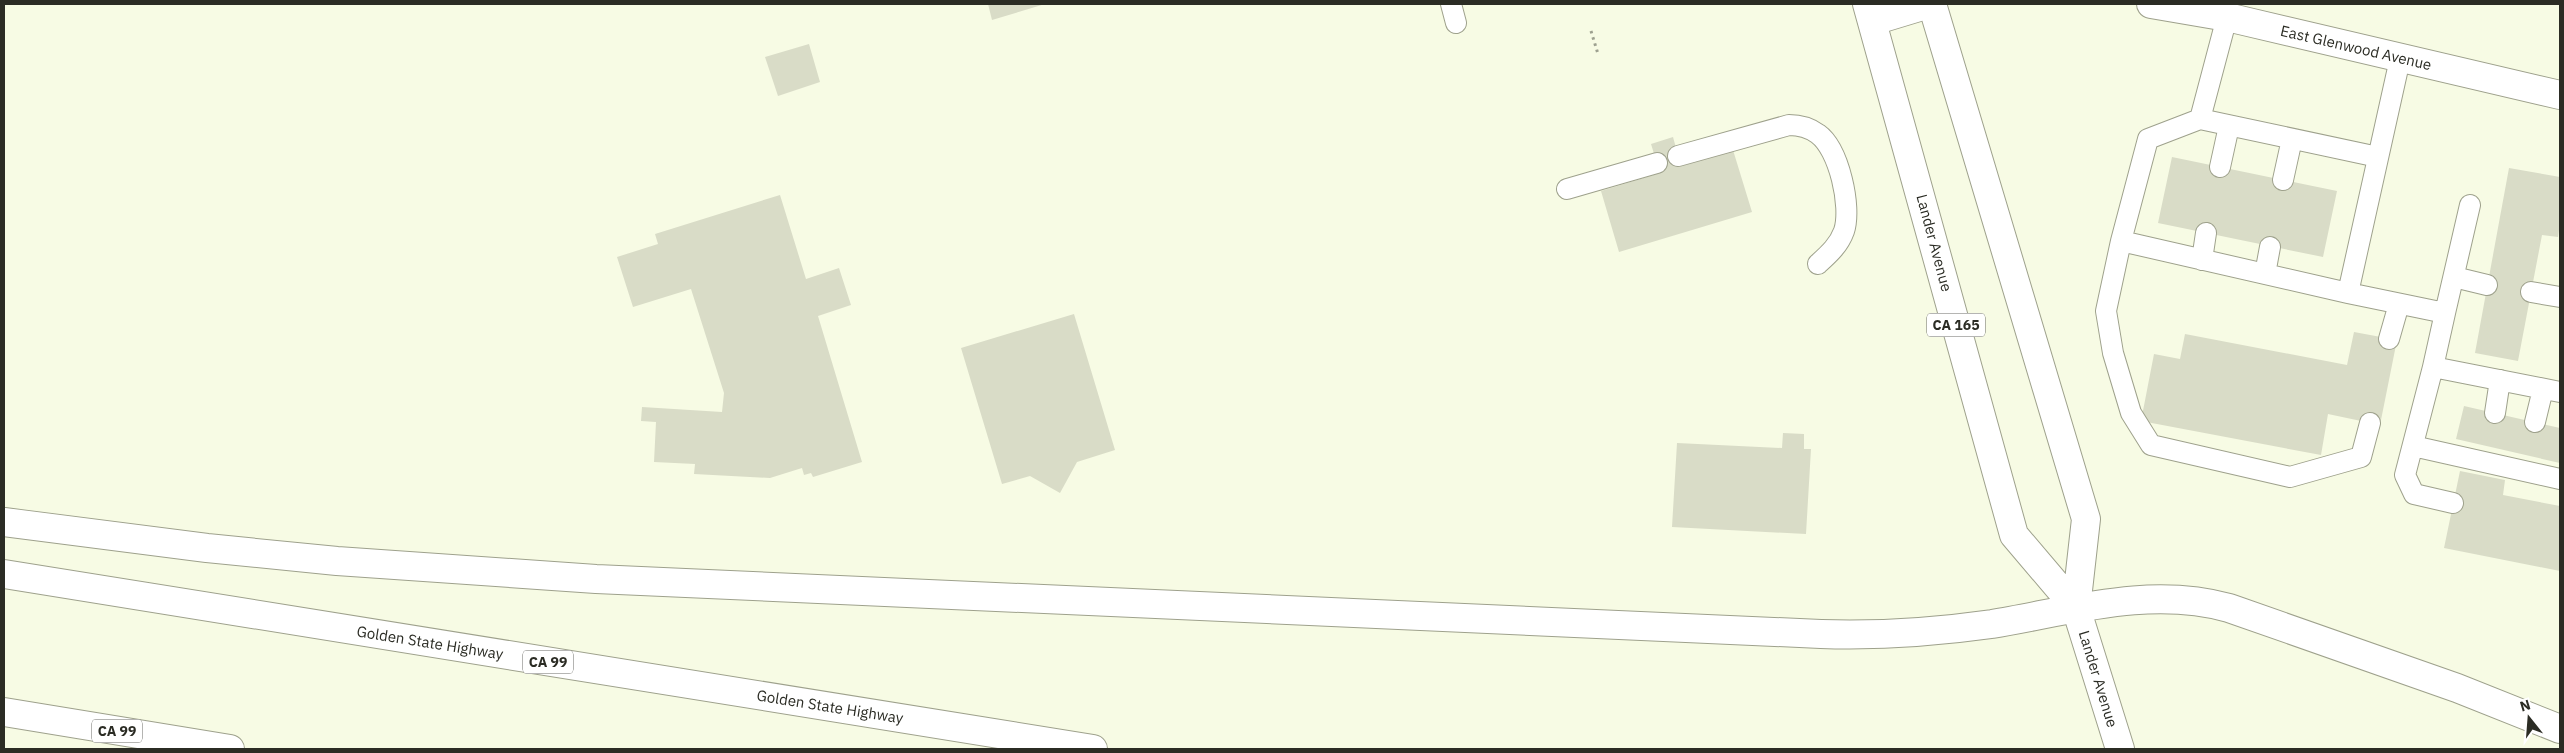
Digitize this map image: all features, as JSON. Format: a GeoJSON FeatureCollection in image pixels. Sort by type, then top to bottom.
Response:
{"type":"FeatureCollection","features":[{"type":"Feature","properties":{"kind":"main road"},"geometry":{"type":"LineString","coordinates":[[1870,13],[1930,4]]}},
{"type":"Feature","properties":{"kind":"main road","name":"Lander Avenue"},"geometry":{"type":"LineString","coordinates":[[1930,4],[2086,519],[2076,608]]}},
{"type":"Feature","properties":{"kind":"main road","name":"East Glenwood Avenue"},"geometry":{"type":"LineString","coordinates":[[2152,4],[2226,17],[2560,95]]}},
{"type":"Feature","properties":{"kind":"main road","name":"Lander Avenue"},"geometry":{"type":"LineString","coordinates":[[1870,13],[2014,535],[2076,608],[2120,749]]}},
{"type":"Feature","properties":{"kind":"main road"},"geometry":{"type":"LineString","coordinates":[[4,522],[216,549],[337,561],[517,574],[1811,634],[1892,635],[1926,632],[2076,608],[2166,598],[2208,602],[2458,688],[2560,729]]}},
{"type":"Feature","properties":{"kind":"main road","name":"Golden State Highway"},"geometry":{"type":"LineString","coordinates":[[4,574],[1093,749]]}},
{"type":"Feature","properties":{"kind":"main road","name":"CA 99"},"geometry":{"type":"LineString","coordinates":[[4,712],[230,749]]}},
{"type":"Feature","properties":{"kind":"lane"},"geometry":{"type":"LineString","coordinates":[[1451,4],[1456,23]]}},
{"type":"Feature","properties":{"kind":"lane"},"geometry":{"type":"LineString","coordinates":[[2200,120],[2226,17]]}},
{"type":"Feature","properties":{"kind":"lane"},"geometry":{"type":"LineString","coordinates":[[2348,293],[2400,59]]}},
{"type":"Feature","properties":{"kind":"lane"},"geometry":{"type":"LineString","coordinates":[[2370,423],[2362,457],[2290,478],[2151,444],[2131,414],[2113,353],[2106,311],[2120,241],[2148,139],[2200,120],[2378,157]]}},
{"type":"Feature","properties":{"kind":"lane"},"geometry":{"type":"LineString","coordinates":[[1678,156],[1790,125],[1806,127],[1820,135],[1832,154],[1845,192],[1848,212],[1840,239],[1818,264]]}},
{"type":"Feature","properties":{"kind":"lane"},"geometry":{"type":"LineString","coordinates":[[2220,167],[2229,126]]}},
{"type":"Feature","properties":{"kind":"lane"},"geometry":{"type":"LineString","coordinates":[[2283,180],[2292,140]]}},
{"type":"Feature","properties":{"kind":"lane"},"geometry":{"type":"LineString","coordinates":[[1567,189],[1657,163]]}},
{"type":"Feature","properties":{"kind":"lane"},"geometry":{"type":"LineString","coordinates":[[2453,504],[2414,494],[2405,475],[2433,367],[2470,205]]}},
{"type":"Feature","properties":{"kind":"lane"},"geometry":{"type":"LineString","coordinates":[[2202,260],[2206,233]]}},
{"type":"Feature","properties":{"kind":"lane"},"geometry":{"type":"LineString","coordinates":[[2120,241],[2445,313]]}},
{"type":"Feature","properties":{"kind":"lane"},"geometry":{"type":"LineString","coordinates":[[2265,274],[2270,247]]}},
{"type":"Feature","properties":{"kind":"lane"},"geometry":{"type":"LineString","coordinates":[[2454,277],[2487,285]]}},
{"type":"Feature","properties":{"kind":"lane"},"geometry":{"type":"LineString","coordinates":[[2531,292],[2560,297]]}},
{"type":"Feature","properties":{"kind":"lane"},"geometry":{"type":"LineString","coordinates":[[2389,339],[2399,304]]}},
{"type":"Feature","properties":{"kind":"lane"},"geometry":{"type":"LineString","coordinates":[[2433,367],[2552,390],[2534,422]]}},
{"type":"Feature","properties":{"kind":"lane"},"geometry":{"type":"LineString","coordinates":[[2495,413],[2500,380]]}},
{"type":"Feature","properties":{"kind":"lane"},"geometry":{"type":"LineString","coordinates":[[2413,446],[2486,454],[2524,463],[2560,479]]}},
{"type":"Feature","properties":{"kind":"path"},"geometry":{"type":"LineString","coordinates":[[1591,31],[1598,54]]}},
{"type":"Feature","properties":{"kind":"building"},"geometry":{"type":"Polygon","coordinates":[[[988,4],[1045,4],[992,20],[988,4]]]}},
{"type":"Feature","properties":{"kind":"building"},"geometry":{"type":"Polygon","coordinates":[[[809,44],[820,82],[778,96],[765,57],[809,44]]]}},
{"type":"Feature","properties":{"kind":"building"},"geometry":{"type":"Polygon","coordinates":[[[1673,137],[1681,166],[1733,150],[1752,212],[1619,252],[1601,191],[1660,173],[1651,144],[1673,137]]]}},
{"type":"Feature","properties":{"kind":"building"},"geometry":{"type":"Polygon","coordinates":[[[2172,157],[2337,191],[2323,257],[2158,223],[2172,157]]]}},
{"type":"Feature","properties":{"kind":"building"},"geometry":{"type":"Polygon","coordinates":[[[2509,168],[2560,177],[2560,223],[2558,237],[2542,235],[2518,361],[2475,353],[2509,168]]]}},
{"type":"Feature","properties":{"kind":"building"},"geometry":{"type":"Polygon","coordinates":[[[780,195],[806,279],[839,268],[851,305],[818,316],[862,462],[813,477],[811,473],[804,475],[802,468],[770,478],[694,474],[695,464],[654,462],[656,422],[641,421],[642,407],[722,412],[724,393],[691,289],[633,307],[617,257],[658,244],[655,234],[780,195]]]}},
{"type":"Feature","properties":{"kind":"building"},"geometry":{"type":"Polygon","coordinates":[[[1074,314],[1115,450],[1077,462],[1060,493],[1030,476],[1002,484],[961,348],[1074,314]]]}},
{"type":"Feature","properties":{"kind":"building"},"geometry":{"type":"Polygon","coordinates":[[[2354,332],[2397,340],[2380,425],[2328,414],[2321,455],[2141,421],[2154,354],[2180,359],[2185,334],[2347,365],[2354,332]]]}},
{"type":"Feature","properties":{"kind":"building"},"geometry":{"type":"Polygon","coordinates":[[[2464,406],[2560,428],[2560,463],[2456,439],[2464,406]]]}},
{"type":"Feature","properties":{"kind":"building"},"geometry":{"type":"Polygon","coordinates":[[[1783,433],[1804,434],[1804,449],[1811,449],[1806,534],[1672,527],[1677,443],[1782,448],[1783,433]]]}},
{"type":"Feature","properties":{"kind":"building"},"geometry":{"type":"Polygon","coordinates":[[[2460,471],[2505,480],[2503,495],[2560,506],[2560,571],[2444,548],[2460,471]]]}}]}
